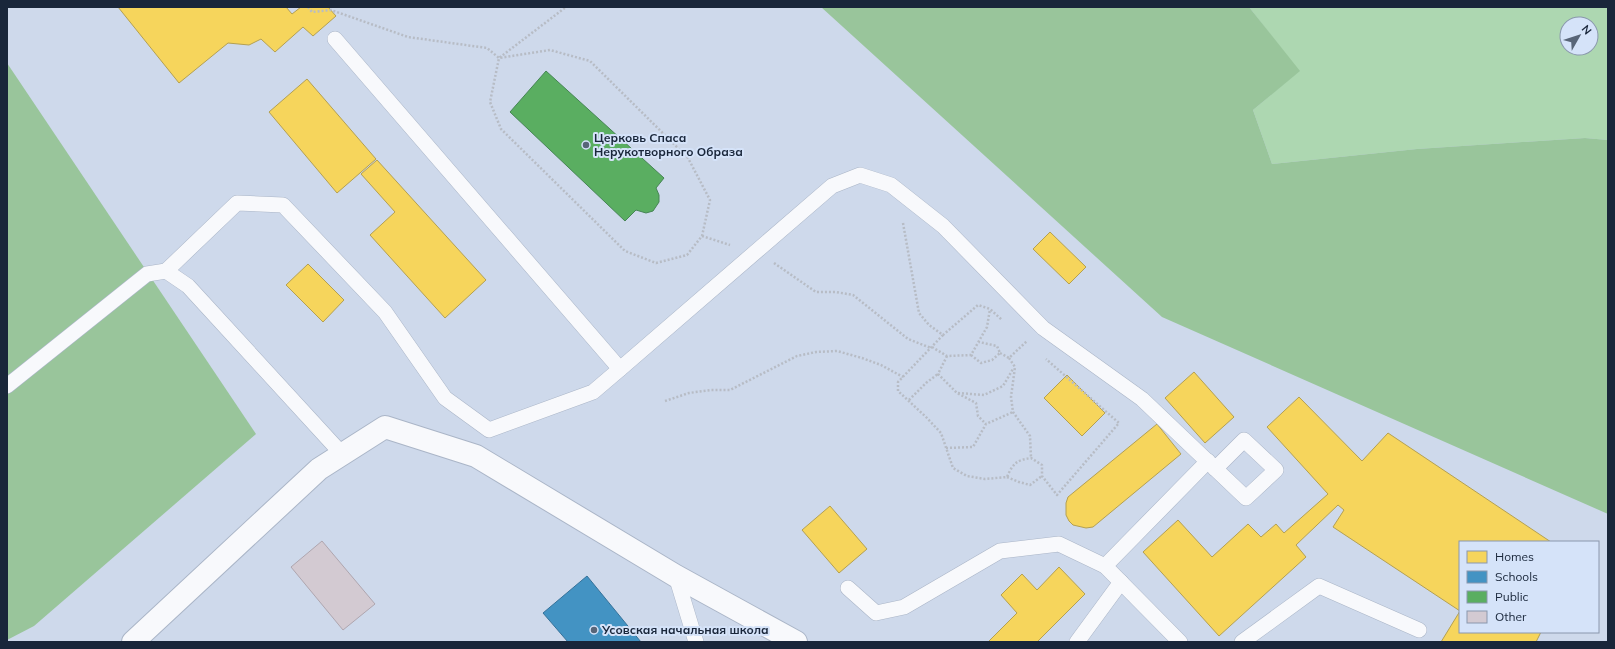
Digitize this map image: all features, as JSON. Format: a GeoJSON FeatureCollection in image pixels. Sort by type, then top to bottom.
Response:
{"type":"FeatureCollection","features":[{"type":"Feature","properties":{"kind":"street"},"geometry":{"type":"LineString","coordinates":[[133,642],[319,469],[385,427],[476,456],[676,576],[796,642]]}},
{"type":"Feature","properties":{"kind":"lane"},"geometry":{"type":"LineString","coordinates":[[335,39],[620,369]]}},
{"type":"Feature","properties":{"kind":"lane"},"geometry":{"type":"LineString","coordinates":[[7,386],[147,274],[166,271],[237,203],[282,205],[385,312],[445,398],[489,430],[593,392],[832,186],[860,175],[891,185],[943,226],[1043,328],[1142,399],[1211,465],[1105,566]]}},
{"type":"Feature","properties":{"kind":"lane"},"geometry":{"type":"LineString","coordinates":[[166,271],[188,286],[342,454]]}},
{"type":"Feature","properties":{"kind":"lane"},"geometry":{"type":"LineString","coordinates":[[848,588],[876,613],[904,607],[1000,551],[1059,544],[1105,566],[1180,642]]}},
{"type":"Feature","properties":{"kind":"lane"},"geometry":{"type":"LineString","coordinates":[[676,576],[696,642]]}},
{"type":"Feature","properties":{"kind":"lane"},"geometry":{"type":"LineString","coordinates":[[1077,642],[1121,582]]}},
{"type":"Feature","properties":{"kind":"lane"},"geometry":{"type":"LineString","coordinates":[[1242,642],[1319,586],[1419,630]]}},
{"type":"Feature","properties":{"kind":"path"},"geometry":{"type":"LineString","coordinates":[[308,7],[312,12],[331,10],[408,37],[487,48],[499,58],[550,50],[590,61],[688,158],[710,200],[702,236],[687,255],[656,263],[625,251],[501,129],[490,102],[499,58],[566,7]]}},
{"type":"Feature","properties":{"kind":"path"},"geometry":{"type":"LineString","coordinates":[[902,218],[919,313],[929,325],[943,335]]}},
{"type":"Feature","properties":{"kind":"path"},"geometry":{"type":"LineString","coordinates":[[702,236],[765,257],[816,292],[836,292],[853,295],[908,339],[931,347],[947,356],[971,354],[981,363],[992,360],[1000,353]]}},
{"type":"Feature","properties":{"kind":"path"},"geometry":{"type":"LineString","coordinates":[[1006,323],[990,309],[978,306],[943,335],[898,382],[898,391],[909,400],[941,434],[953,468],[967,476],[985,479],[1007,477],[1030,485],[1042,476]]}},
{"type":"Feature","properties":{"kind":"path"},"geometry":{"type":"LineString","coordinates":[[971,354],[987,327],[990,309]]}},
{"type":"Feature","properties":{"kind":"path"},"geometry":{"type":"LineString","coordinates":[[1021,336],[1032,346]]}},
{"type":"Feature","properties":{"kind":"path"},"geometry":{"type":"LineString","coordinates":[[1009,358],[1027,341]]}},
{"type":"Feature","properties":{"kind":"path"},"geometry":{"type":"LineString","coordinates":[[979,342],[996,346],[1000,353],[1009,358],[1015,367],[1011,397],[1013,412],[1030,436],[1031,458]]}},
{"type":"Feature","properties":{"kind":"path"},"geometry":{"type":"LineString","coordinates":[[665,401],[689,392],[730,390],[797,356],[816,352],[837,351],[862,358],[881,365],[903,377]]}},
{"type":"Feature","properties":{"kind":"path"},"geometry":{"type":"LineString","coordinates":[[909,400],[926,383],[938,374],[947,356]]}},
{"type":"Feature","properties":{"kind":"path"},"geometry":{"type":"LineString","coordinates":[[1007,477],[1012,467],[1020,459],[1031,458],[1042,465],[1042,476],[1057,494],[1119,423],[1044,356]]}},
{"type":"Feature","properties":{"kind":"path"},"geometry":{"type":"LineString","coordinates":[[957,393],[984,395],[1003,386],[1015,367]]}},
{"type":"Feature","properties":{"kind":"path"},"geometry":{"type":"LineString","coordinates":[[938,374],[957,393],[976,403],[978,416],[986,424]]}},
{"type":"Feature","properties":{"kind":"path"},"geometry":{"type":"LineString","coordinates":[[946,448],[973,447],[986,424],[1013,412]]}},
{"type":"Feature","properties":{"kind":"green space"},"geometry":{"type":"Polygon","coordinates":[[[821,7],[1249,7],[1300,71],[1253,110],[1272,164],[1417,149],[1585,138],[1608,140],[1608,514],[1162,317],[821,7]]]}},
{"type":"Feature","properties":{"kind":"green space"},"geometry":{"type":"Polygon","coordinates":[[[1249,7],[1608,7],[1608,140],[1585,138],[1417,149],[1272,164],[1253,110],[1299,71],[1249,7]]]}},
{"type":"Feature","properties":{"kind":"green space"},"geometry":{"type":"Polygon","coordinates":[[[7,63],[256,434],[34,626],[7,640],[7,63]]]}},
{"type":"Feature","properties":{"kind":"building: Homes"},"geometry":{"type":"Polygon","coordinates":[[[118,7],[286,7],[292,14],[301,7],[328,7],[336,16],[313,36],[303,27],[275,52],[261,39],[249,45],[228,43],[179,83],[118,7]]]}},
{"type":"Feature","properties":{"kind":"building: Homes"},"geometry":{"type":"Polygon","coordinates":[[[307,79],[376,159],[337,193],[269,112],[307,79]]]}},
{"type":"Feature","properties":{"kind":"building: Homes"},"geometry":{"type":"Polygon","coordinates":[[[377,160],[486,280],[445,318],[370,235],[395,212],[361,174],[377,160]]]}},
{"type":"Feature","properties":{"kind":"building: Homes"},"geometry":{"type":"Polygon","coordinates":[[[1050,232],[1086,267],[1069,284],[1033,249],[1050,232]]]}},
{"type":"Feature","properties":{"kind":"building: Homes"},"geometry":{"type":"Polygon","coordinates":[[[308,264],[344,300],[323,322],[286,285],[308,264]]]}},
{"type":"Feature","properties":{"kind":"building: Homes"},"geometry":{"type":"Polygon","coordinates":[[[1194,372],[1234,417],[1205,443],[1165,398],[1194,372]]]}},
{"type":"Feature","properties":{"kind":"building: Homes"},"geometry":{"type":"Polygon","coordinates":[[[1067,375],[1105,413],[1082,436],[1044,398],[1067,375]]]}},
{"type":"Feature","properties":{"kind":"building: Homes"},"geometry":{"type":"Polygon","coordinates":[[[1299,397],[1362,461],[1388,433],[1550,541],[1459,541],[1459,610],[1333,527],[1344,510],[1338,505],[1296,545],[1306,557],[1219,636],[1143,552],[1178,520],[1212,557],[1248,524],[1261,537],[1276,524],[1284,533],[1328,494],[1267,427],[1299,397]]]}},
{"type":"Feature","properties":{"kind":"building: Homes"},"geometry":{"type":"Polygon","coordinates":[[[1157,424],[1181,454],[1093,527],[1086,528],[1073,525],[1066,515],[1066,503],[1068,497],[1157,424]]]}},
{"type":"Feature","properties":{"kind":"building: Homes"},"geometry":{"type":"Polygon","coordinates":[[[830,506],[867,549],[839,573],[802,530],[830,506]]]}},
{"type":"Feature","properties":{"kind":"building: Homes"},"geometry":{"type":"Polygon","coordinates":[[[1059,567],[1085,594],[1037,642],[988,642],[1017,613],[1001,595],[1022,574],[1037,590],[1059,567]]]}},
{"type":"Feature","properties":{"kind":"building: Homes"},"geometry":{"type":"Polygon","coordinates":[[[1459,613],[1459,633],[1540,633],[1536,642],[1441,642],[1459,613]]]}},
{"type":"Feature","properties":{"kind":"building: Schools"},"geometry":{"type":"Polygon","coordinates":[[[587,576],[641,642],[568,642],[543,613],[587,576]]]}},
{"type":"Feature","properties":{"kind":"building: Public","name":"Церковь Спаса Нерукотворного Образа"},"geometry":{"type":"Polygon","coordinates":[[[546,71],[664,178],[656,188],[659,195],[659,202],[653,211],[646,213],[636,210],[625,221],[510,112],[546,71]]]}},
{"type":"Feature","properties":{"kind":"building: Other"},"geometry":{"type":"Polygon","coordinates":[[[322,541],[375,604],[343,630],[291,567],[322,541]]]}},
{"type":"Feature","properties":{"kind":"place","name":"Церковь Спаса Нерукотворного Образа"},"geometry":{"type":"Point","coordinates":[586,145]}},
{"type":"Feature","properties":{"kind":"place","name":"Усовская начальная школа"},"geometry":{"type":"Point","coordinates":[594,630]}}]}
